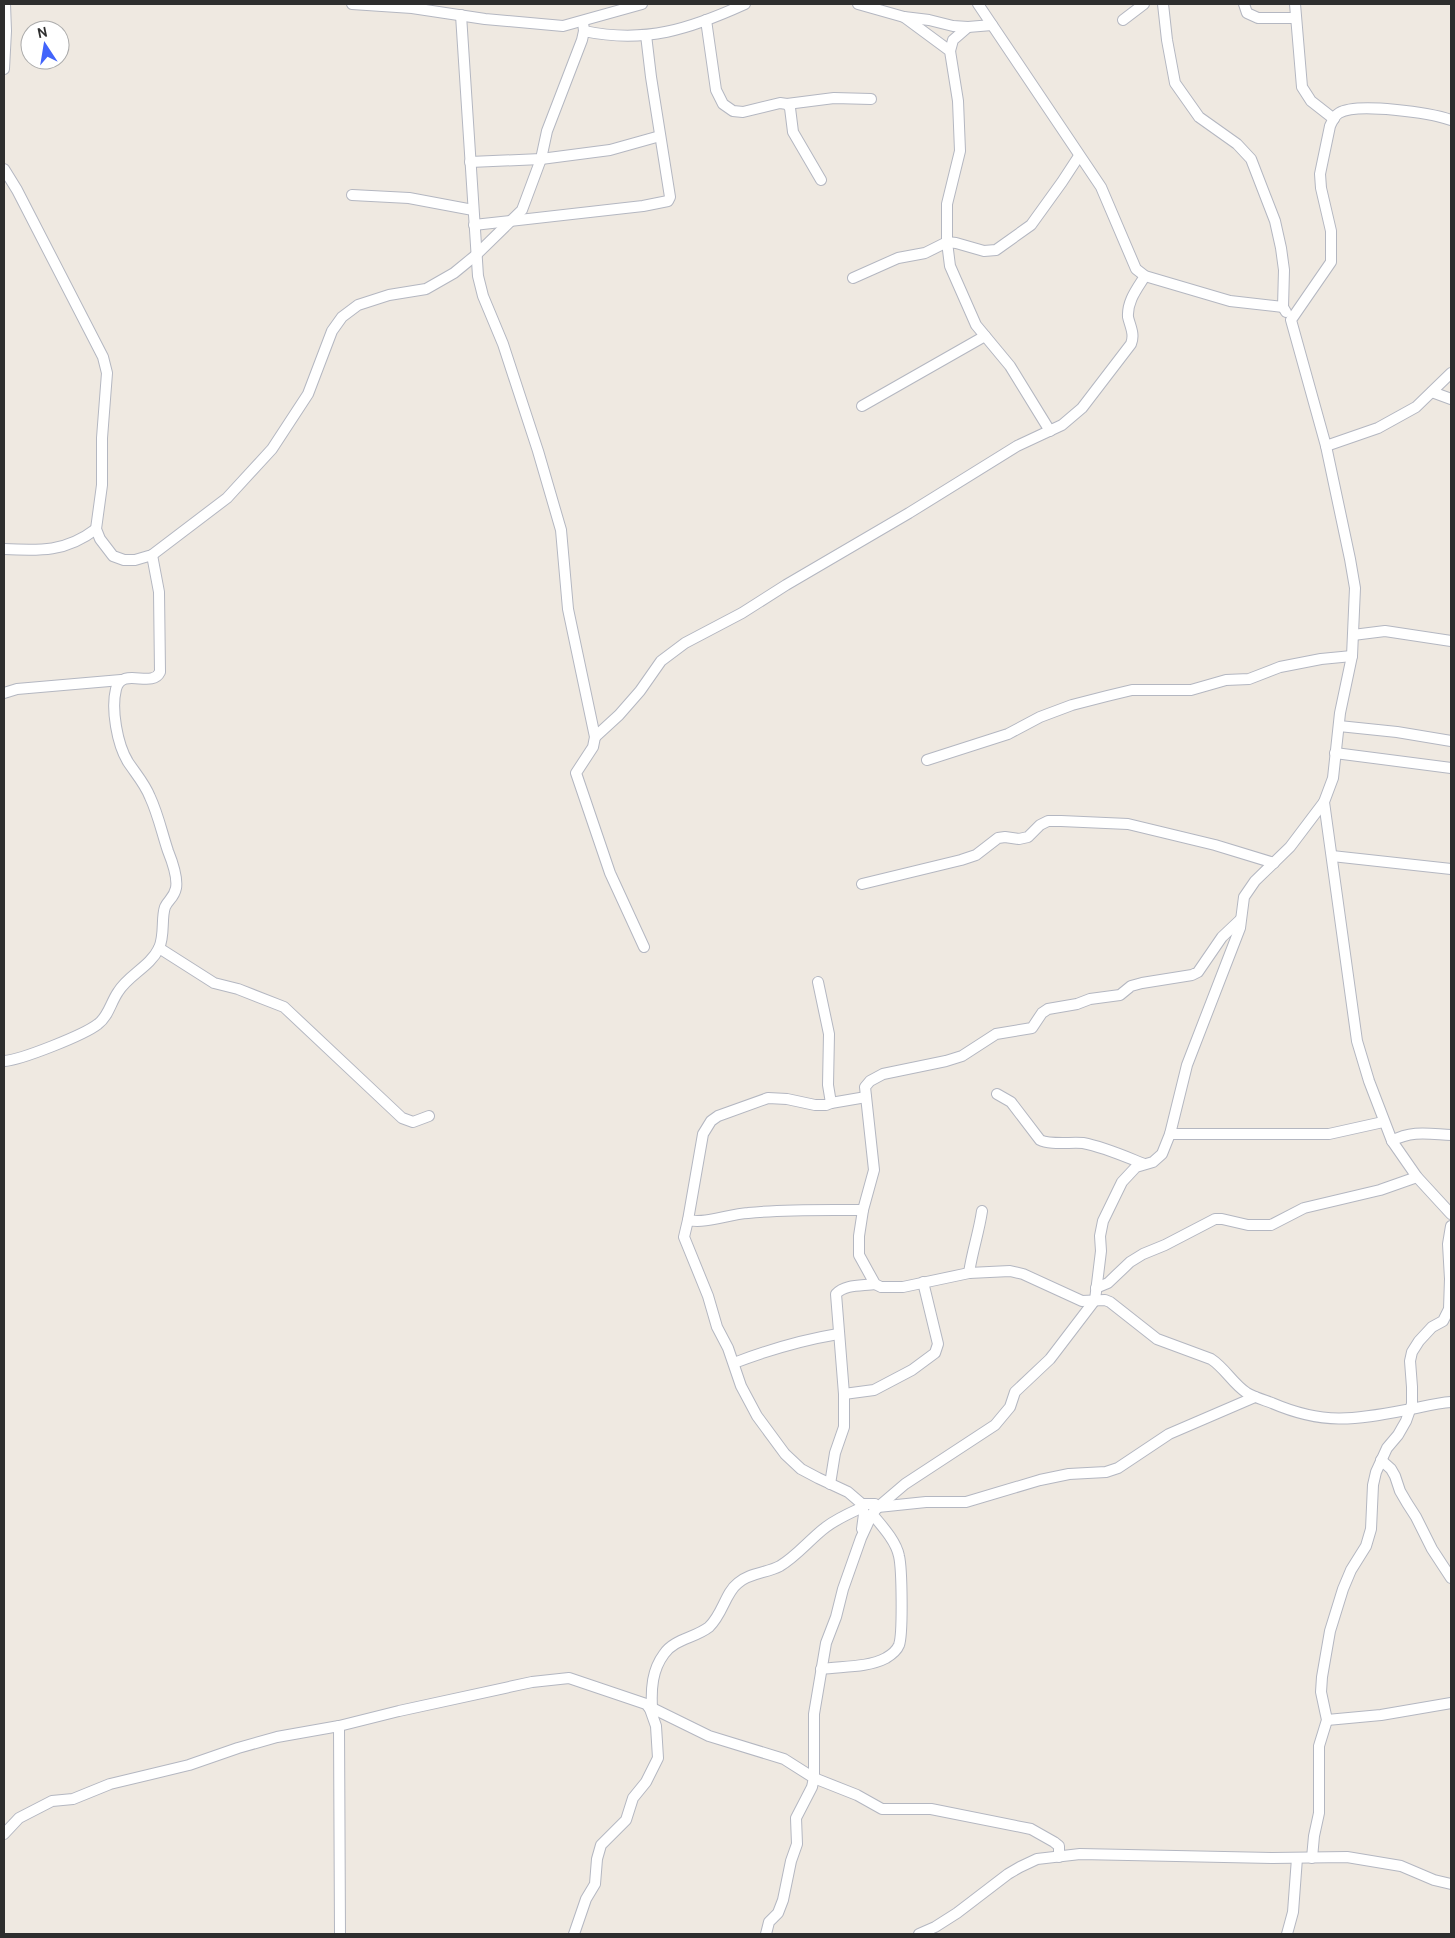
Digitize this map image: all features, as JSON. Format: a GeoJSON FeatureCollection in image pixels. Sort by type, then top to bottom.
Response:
{"type":"FeatureCollection","features":[{"type":"Feature","properties":{"kind":"street"},"geometry":{"type":"LineString","coordinates":[[4,69],[5,4]]}},
{"type":"Feature","properties":{"kind":"street"},"geometry":{"type":"LineString","coordinates":[[352,4],[412,8],[554,26],[584,26],[642,4]]}},
{"type":"Feature","properties":{"kind":"street"},"geometry":{"type":"LineString","coordinates":[[584,26],[607,36],[628,37],[659,34],[699,24],[745,4]]}},
{"type":"Feature","properties":{"kind":"street"},"geometry":{"type":"LineString","coordinates":[[858,4],[904,17],[968,28],[992,25]]}},
{"type":"Feature","properties":{"kind":"street"},"geometry":{"type":"LineString","coordinates":[[978,4],[1101,187],[1136,269],[1145,276],[1230,301],[1283,307]]}},
{"type":"Feature","properties":{"kind":"street"},"geometry":{"type":"LineString","coordinates":[[1123,20],[1144,4]]}},
{"type":"Feature","properties":{"kind":"street"},"geometry":{"type":"LineString","coordinates":[[766,1934],[770,1922],[778,1913],[783,1900],[791,1861],[797,1844],[796,1818],[812,1787],[814,1778],[814,1728],[826,1643],[862,1538],[875,1510],[905,1484],[995,1425],[1010,1407],[1015,1392],[1050,1359],[1095,1300],[1103,1221],[1122,1182],[1136,1167],[1153,1162],[1162,1154],[1170,1134],[1187,1065],[1240,928],[1244,897],[1255,881],[1290,847],[1324,802],[1332,778],[1342,704],[1352,656],[1355,588],[1326,446],[1291,320],[1283,307],[1284,270],[1275,222],[1251,159],[1237,144],[1199,117],[1176,83],[1162,4]]}},
{"type":"Feature","properties":{"kind":"street"},"geometry":{"type":"LineString","coordinates":[[1244,4],[1247,13],[1258,18],[1296,18]]}},
{"type":"Feature","properties":{"kind":"street"},"geometry":{"type":"LineString","coordinates":[[1295,4],[1302,87],[1311,101],[1334,119]]}},
{"type":"Feature","properties":{"kind":"street"},"geometry":{"type":"LineString","coordinates":[[460,15],[478,276],[483,296],[506,353],[561,530],[568,609],[596,737],[593,747],[576,773],[610,873],[644,947]]}},
{"type":"Feature","properties":{"kind":"street"},"geometry":{"type":"LineString","coordinates":[[904,17],[950,51]]}},
{"type":"Feature","properties":{"kind":"street"},"geometry":{"type":"LineString","coordinates":[[706,20],[716,90],[723,104],[733,111],[743,112],[780,103],[787,104],[834,98],[871,99]]}},
{"type":"Feature","properties":{"kind":"street"},"geometry":{"type":"LineString","coordinates":[[4,169],[17,190],[103,357],[107,373],[102,438],[102,484],[96,529],[106,548],[113,556],[124,560],[135,560],[152,555],[227,498],[272,449],[308,394],[332,331],[342,317],[358,305],[389,295],[426,289],[454,273],[476,255],[522,210],[541,159],[547,131],[584,26]]}},
{"type":"Feature","properties":{"kind":"street"},"geometry":{"type":"LineString","coordinates":[[968,28],[953,40],[950,51],[958,101],[960,151],[947,204],[947,242],[950,266],[976,326],[1010,366],[1050,431]]}},
{"type":"Feature","properties":{"kind":"street"},"geometry":{"type":"LineString","coordinates":[[474,225],[665,203],[670,197],[646,35]]}},
{"type":"Feature","properties":{"kind":"street"},"geometry":{"type":"LineString","coordinates":[[787,104],[790,108],[793,132],[821,180]]}},
{"type":"Feature","properties":{"kind":"street"},"geometry":{"type":"LineString","coordinates":[[1291,320],[1331,262],[1331,231],[1321,188],[1320,174],[1330,126],[1334,119],[1339,113],[1357,109],[1371,109],[1414,112],[1451,120]]}},
{"type":"Feature","properties":{"kind":"street"},"geometry":{"type":"LineString","coordinates":[[470,162],[541,159],[610,150],[660,136]]}},
{"type":"Feature","properties":{"kind":"street"},"geometry":{"type":"LineString","coordinates":[[853,278],[898,258],[925,253],[947,242],[984,251],[996,250],[1032,225],[1079,156]]}},
{"type":"Feature","properties":{"kind":"street"},"geometry":{"type":"LineString","coordinates":[[352,194],[409,198],[473,210]]}},
{"type":"Feature","properties":{"kind":"street"},"geometry":{"type":"LineString","coordinates":[[596,737],[640,691],[661,661],[685,643],[742,614],[786,585],[910,513],[1018,446],[1062,425],[1082,408],[1131,344],[1134,338],[1128,315],[1130,300],[1145,276]]}},
{"type":"Feature","properties":{"kind":"street"},"geometry":{"type":"LineString","coordinates":[[862,406],[985,336]]}},
{"type":"Feature","properties":{"kind":"street"},"geometry":{"type":"LineString","coordinates":[[1326,446],[1378,428],[1416,407],[1451,373]]}},
{"type":"Feature","properties":{"kind":"street"},"geometry":{"type":"LineString","coordinates":[[1432,392],[1451,399]]}},
{"type":"Feature","properties":{"kind":"street"},"geometry":{"type":"LineString","coordinates":[[4,549],[41,550],[63,547],[82,540],[96,529]]}},
{"type":"Feature","properties":{"kind":"street"},"geometry":{"type":"LineString","coordinates":[[82,540],[106,548]]}},
{"type":"Feature","properties":{"kind":"street"},"geometry":{"type":"LineString","coordinates":[[4,693],[17,689],[121,680],[128,677],[153,679],[158,676],[160,672],[159,592],[152,555]]}},
{"type":"Feature","properties":{"kind":"street"},"geometry":{"type":"LineString","coordinates":[[1353,635],[1385,631],[1451,641]]}},
{"type":"Feature","properties":{"kind":"street"},"geometry":{"type":"LineString","coordinates":[[927,760],[1008,734],[1040,717],[1072,705],[1107,696],[1132,690],[1191,690],[1226,680],[1249,679],[1280,667],[1320,659],[1352,656]]}},
{"type":"Feature","properties":{"kind":"street"},"geometry":{"type":"LineString","coordinates":[[4,1061],[59,1044],[99,1024],[118,990],[150,960],[159,948],[164,927],[165,907],[173,898],[176,886],[171,859],[150,798],[144,784],[122,751],[116,729],[115,695],[116,688],[121,680]]}},
{"type":"Feature","properties":{"kind":"street"},"geometry":{"type":"LineString","coordinates":[[1339,726],[1397,732],[1451,741]]}},
{"type":"Feature","properties":{"kind":"street"},"geometry":{"type":"LineString","coordinates":[[1335,753],[1451,768]]}},
{"type":"Feature","properties":{"kind":"street"},"geometry":{"type":"LineString","coordinates":[[1324,802],[1357,1041],[1369,1081],[1392,1141],[1417,1177],[1451,1214]]}},
{"type":"Feature","properties":{"kind":"street"},"geometry":{"type":"LineString","coordinates":[[862,884],[961,860],[976,854],[998,838],[1019,839],[1028,837],[1040,825],[1061,821],[1128,824],[1216,845],[1274,863]]}},
{"type":"Feature","properties":{"kind":"street"},"geometry":{"type":"LineString","coordinates":[[1332,856],[1451,869]]}},
{"type":"Feature","properties":{"kind":"street"},"geometry":{"type":"LineString","coordinates":[[874,1284],[859,1255],[859,1236],[863,1210],[874,1170],[865,1088],[870,1081],[883,1074],[962,1056],[996,1034],[1032,1028],[1042,1013],[1048,1009],[1077,1004],[1090,999],[1120,995],[1131,986],[1142,983],[1192,975],[1198,972],[1222,937],[1240,920]]}},
{"type":"Feature","properties":{"kind":"street"},"geometry":{"type":"LineString","coordinates":[[159,948],[214,983],[238,989],[284,1007],[402,1118],[413,1122],[429,1116]]}},
{"type":"Feature","properties":{"kind":"street"},"geometry":{"type":"LineString","coordinates":[[818,982],[829,1034],[828,1086],[831,1103]]}},
{"type":"Feature","properties":{"kind":"street"},"geometry":{"type":"LineString","coordinates":[[997,1094],[1012,1102],[1040,1140],[1044,1142],[1085,1144],[1116,1152],[1144,1164]]}},
{"type":"Feature","properties":{"kind":"street"},"geometry":{"type":"LineString","coordinates":[[862,1538],[864,1514],[862,1506],[848,1492],[802,1469],[786,1454],[757,1416],[717,1327],[708,1296],[684,1237],[703,1134],[711,1121],[718,1116],[768,1098],[826,1105],[866,1098]]}},
{"type":"Feature","properties":{"kind":"street"},"geometry":{"type":"LineString","coordinates":[[1170,1134],[1329,1134],[1384,1122]]}},
{"type":"Feature","properties":{"kind":"street"},"geometry":{"type":"LineString","coordinates":[[1392,1141],[1404,1134],[1412,1133],[1451,1135]]}},
{"type":"Feature","properties":{"kind":"street"},"geometry":{"type":"LineString","coordinates":[[1096,1288],[1108,1283],[1130,1262],[1143,1254],[1165,1245],[1214,1219],[1248,1225],[1271,1225],[1304,1208],[1380,1190],[1417,1177]]}},
{"type":"Feature","properties":{"kind":"street"},"geometry":{"type":"LineString","coordinates":[[688,1220],[696,1222],[734,1214],[755,1212],[863,1210]]}},
{"type":"Feature","properties":{"kind":"street"},"geometry":{"type":"LineString","coordinates":[[968,1273],[982,1211]]}},
{"type":"Feature","properties":{"kind":"street"},"geometry":{"type":"LineString","coordinates":[[1312,1858],[1319,1813],[1320,1746],[1326,1720],[1322,1677],[1330,1631],[1351,1570],[1366,1546],[1371,1529],[1373,1485],[1381,1460],[1406,1421],[1412,1404],[1410,1361],[1412,1352],[1432,1327],[1443,1320],[1449,1309],[1448,1244],[1451,1226]]}},
{"type":"Feature","properties":{"kind":"street"},"geometry":{"type":"LineString","coordinates":[[830,1484],[835,1452],[844,1427],[844,1394],[836,1294],[840,1290],[849,1287],[874,1284],[881,1287],[902,1287],[968,1273],[1010,1271],[1023,1274],[1082,1301],[1105,1300],[1115,1304],[1157,1339],[1211,1359],[1219,1364],[1242,1388],[1255,1397],[1285,1409],[1319,1418],[1340,1420],[1368,1417],[1451,1402]]}},
{"type":"Feature","properties":{"kind":"street"},"geometry":{"type":"LineString","coordinates":[[844,1394],[874,1390],[912,1370],[935,1353],[938,1344],[923,1282]]}},
{"type":"Feature","properties":{"kind":"street"},"geometry":{"type":"LineString","coordinates":[[734,1363],[789,1344],[838,1334]]}},
{"type":"Feature","properties":{"kind":"street"},"geometry":{"type":"LineString","coordinates":[[875,1510],[926,1502],[966,1502],[1040,1480],[1069,1474],[1106,1472],[1118,1468],[1169,1434],[1255,1397]]}},
{"type":"Feature","properties":{"kind":"street"},"geometry":{"type":"LineString","coordinates":[[1381,1460],[1396,1476],[1400,1491],[1432,1549],[1451,1578]]}},
{"type":"Feature","properties":{"kind":"street"},"geometry":{"type":"LineString","coordinates":[[574,1934],[586,1899],[595,1884],[597,1859],[601,1845],[626,1820],[633,1798],[648,1777],[658,1758],[656,1726],[651,1709],[651,1689],[658,1664],[663,1655],[676,1643],[702,1632],[711,1625],[721,1612],[736,1584],[744,1579],[780,1566],[809,1544],[825,1528],[862,1506],[875,1504],[875,1510],[899,1556],[901,1576],[900,1643],[892,1654],[885,1659],[862,1665],[821,1669]]}},
{"type":"Feature","properties":{"kind":"street"},"geometry":{"type":"LineString","coordinates":[[4,1834],[19,1818],[52,1801],[74,1799],[110,1784],[189,1765],[277,1737],[339,1726],[399,1711],[556,1678],[569,1678],[646,1704],[651,1709],[709,1736],[784,1759],[814,1778],[857,1795],[882,1809],[931,1809],[1031,1829],[1059,1846],[1059,1857]]}},
{"type":"Feature","properties":{"kind":"street"},"geometry":{"type":"LineString","coordinates":[[1326,1720],[1381,1716],[1451,1703]]}},
{"type":"Feature","properties":{"kind":"street"},"geometry":{"type":"LineString","coordinates":[[339,1726],[340,1934]]}},
{"type":"Feature","properties":{"kind":"street"},"geometry":{"type":"LineString","coordinates":[[919,1934],[935,1927],[957,1913],[1008,1874],[1037,1860],[1059,1857],[1096,1854],[1297,1858],[1347,1857],[1400,1866],[1434,1880],[1451,1884]]}},
{"type":"Feature","properties":{"kind":"street"},"geometry":{"type":"LineString","coordinates":[[1287,1934],[1293,1912],[1297,1858]]}}]}
